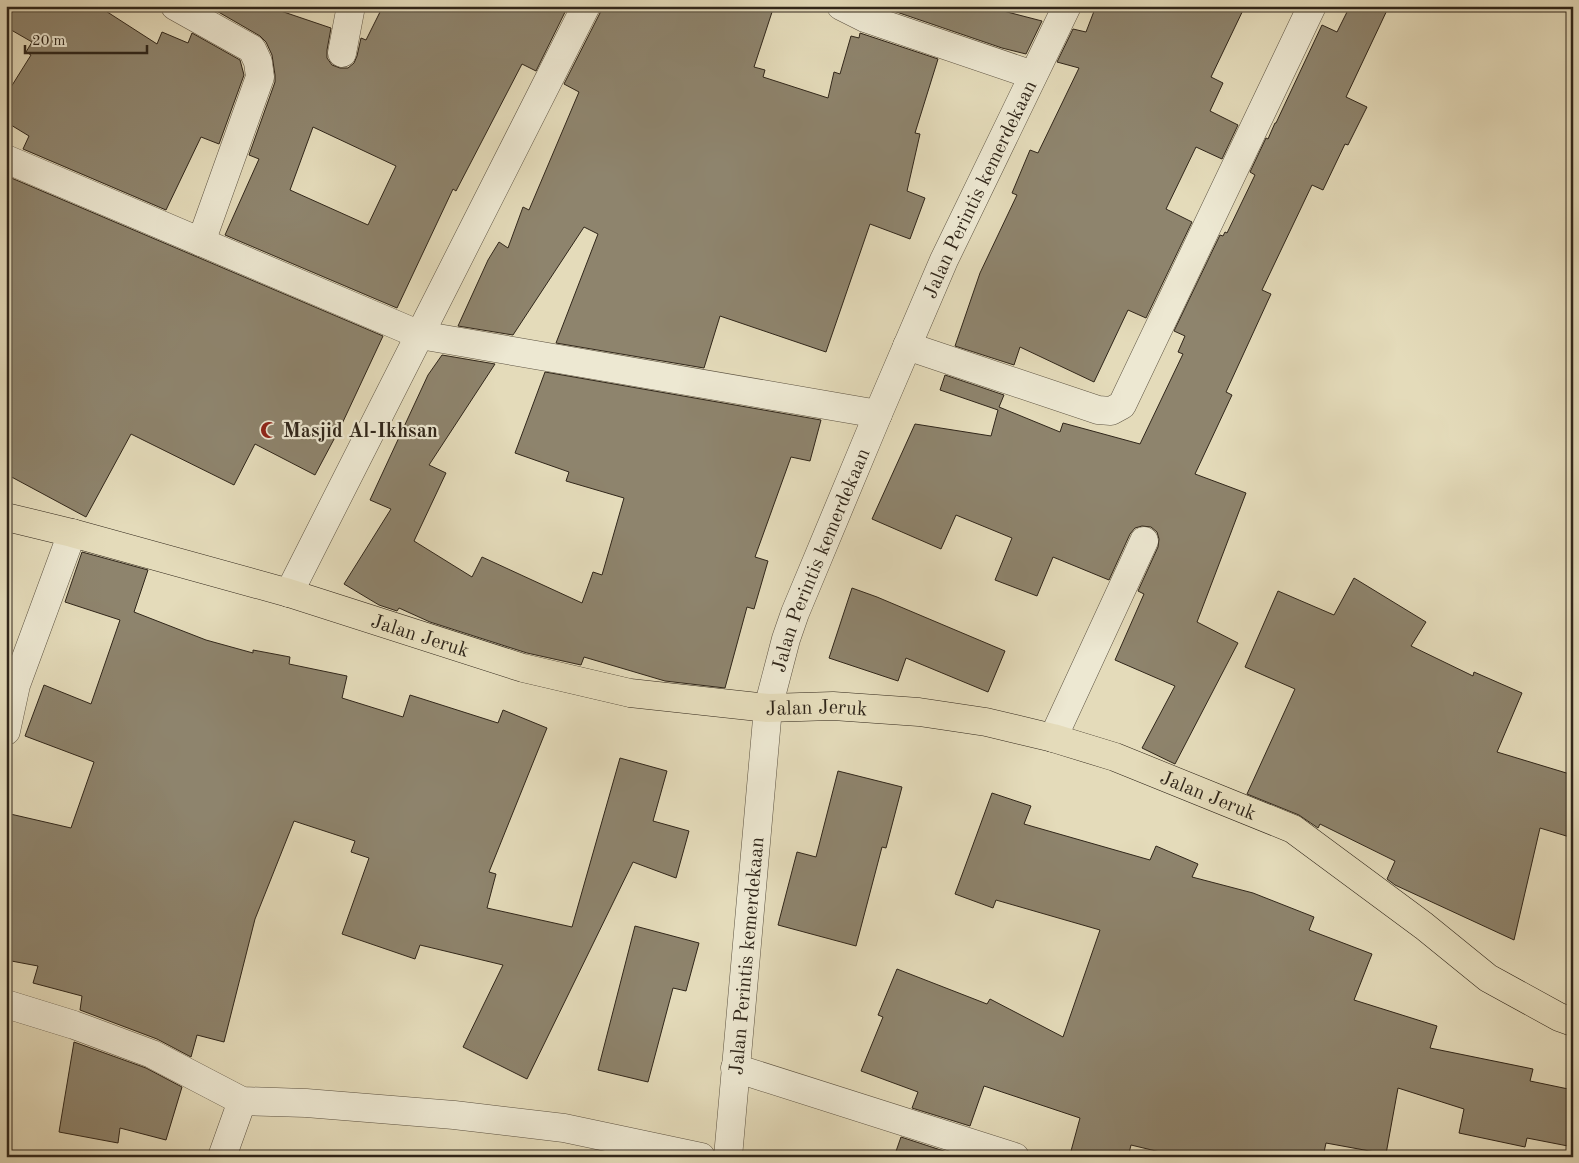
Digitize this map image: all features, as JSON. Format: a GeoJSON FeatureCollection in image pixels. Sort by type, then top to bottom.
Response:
{"type":"FeatureCollection","features":[{"type":"Feature","properties":{"kind":"main road","name":"Jalan Jeruk"},"geometry":{"type":"LineString","coordinates":[[6,517],[72,533],[289,593],[523,668],[630,693],[768,708],[833,706],[919,712],[986,722],[1053,738],[1115,757],[1293,829],[1424,926],[1488,978],[1559,1017],[1573,1022]]}},
{"type":"Feature","properties":{"kind":"street"},"geometry":{"type":"LineString","coordinates":[[175,6],[252,49],[258,62],[260,77],[201,242]]}},
{"type":"Feature","properties":{"kind":"street"},"geometry":{"type":"LineString","coordinates":[[342,54],[351,6]]}},
{"type":"Feature","properties":{"kind":"street"},"geometry":{"type":"LineString","coordinates":[[289,593],[586,6]]}},
{"type":"Feature","properties":{"kind":"street"},"geometry":{"type":"LineString","coordinates":[[841,6],[865,18],[1034,75]]}},
{"type":"Feature","properties":{"kind":"street","name":"Jalan Perintis kemerdekaan"},"geometry":{"type":"LineString","coordinates":[[728,1157],[768,708],[786,639],[878,414],[944,260],[1067,6]]}},
{"type":"Feature","properties":{"kind":"street"},"geometry":{"type":"LineString","coordinates":[[907,346],[1098,410],[1111,411],[1122,405],[1312,6]]}},
{"type":"Feature","properties":{"kind":"street"},"geometry":{"type":"LineString","coordinates":[[6,159],[420,335],[878,414]]}},
{"type":"Feature","properties":{"kind":"street"},"geometry":{"type":"LineString","coordinates":[[6,731],[16,684],[72,533]]}},
{"type":"Feature","properties":{"kind":"street"},"geometry":{"type":"LineString","coordinates":[[1053,738],[1144,541]]}},
{"type":"Feature","properties":{"kind":"street"},"geometry":{"type":"LineString","coordinates":[[6,1004],[74,1025],[152,1054],[242,1100],[306,1103],[454,1115],[564,1128],[701,1157]]}},
{"type":"Feature","properties":{"kind":"street"},"geometry":{"type":"LineString","coordinates":[[735,1068],[1015,1157]]}},
{"type":"Feature","properties":{"kind":"street"},"geometry":{"type":"LineString","coordinates":[[222,1157],[242,1100]]}},
{"type":"Feature","properties":{"kind":"building"},"geometry":{"type":"Polygon","coordinates":[[[6,6],[98,6],[157,44],[162,32],[188,43],[192,33],[240,60],[244,75],[219,144],[201,137],[166,210],[23,149],[29,136],[6,122],[6,95],[31,55],[26,52],[32,42],[6,27],[6,6]]]}},
{"type":"Feature","properties":{"kind":"building"},"geometry":{"type":"Polygon","coordinates":[[[208,6],[266,6],[331,28],[327,58],[332,65],[348,68],[354,63],[361,38],[366,40],[383,6],[568,6],[536,71],[522,64],[456,191],[453,189],[397,308],[225,235],[259,159],[249,155],[275,82],[272,55],[266,42],[260,36],[208,6]],[[313,127],[290,190],[368,225],[396,166],[313,127]]]}},
{"type":"Feature","properties":{"kind":"building"},"geometry":{"type":"Polygon","coordinates":[[[601,6],[774,6],[754,67],[765,70],[763,77],[828,98],[834,72],[840,74],[851,36],[859,38],[860,33],[938,59],[915,133],[920,134],[907,191],[925,198],[910,239],[870,224],[826,352],[720,316],[704,368],[556,343],[598,234],[584,227],[513,335],[458,326],[488,260],[499,242],[508,248],[523,207],[529,210],[579,92],[564,84],[600,13],[601,6]]]}},
{"type":"Feature","properties":{"kind":"building"},"geometry":{"type":"Polygon","coordinates":[[[879,6],[984,6],[1042,21],[1026,54],[1002,48],[879,6]]]}},
{"type":"Feature","properties":{"kind":"building"},"geometry":{"type":"Polygon","coordinates":[[[1096,6],[1245,6],[1211,77],[1223,83],[1210,111],[1238,125],[1222,159],[1196,147],[1166,209],[1192,222],[1146,318],[1128,310],[1094,382],[1020,347],[1014,365],[955,346],[980,273],[1017,195],[1012,193],[1030,150],[1038,153],[1079,68],[1057,62],[1073,29],[1086,32],[1096,6]]]}},
{"type":"Feature","properties":{"kind":"building"},"geometry":{"type":"Polygon","coordinates":[[[1350,6],[1389,6],[1346,97],[1367,107],[1348,145],[1345,144],[1323,190],[1312,185],[1262,290],[1271,294],[1226,392],[1232,395],[1195,474],[1246,493],[1197,622],[1238,643],[1175,764],[1142,748],[1175,686],[1115,660],[1144,594],[1138,591],[1158,547],[1159,539],[1157,532],[1151,527],[1142,526],[1135,528],[1130,534],[1109,580],[1053,557],[1037,596],[995,580],[1012,538],[956,515],[941,549],[872,519],[915,424],[991,436],[998,410],[940,390],[945,375],[1004,395],[999,407],[1060,432],[1063,423],[1140,444],[1183,354],[1178,352],[1185,336],[1174,331],[1220,235],[1223,236],[1225,232],[1227,233],[1255,175],[1250,172],[1266,138],[1268,139],[1276,123],[1322,25],[1337,32],[1350,6]]]}},
{"type":"Feature","properties":{"kind":"building"},"geometry":{"type":"Polygon","coordinates":[[[9,177],[383,336],[341,426],[315,475],[255,444],[234,485],[131,434],[86,517],[6,474],[6,183],[9,177]]]}},
{"type":"Feature","properties":{"kind":"building"},"geometry":{"type":"Polygon","coordinates":[[[442,355],[495,364],[429,465],[446,473],[414,541],[472,577],[482,557],[582,603],[593,572],[602,575],[624,498],[566,481],[569,472],[515,453],[545,372],[821,420],[810,461],[791,457],[755,557],[768,561],[754,609],[747,607],[725,688],[665,681],[584,657],[581,665],[527,653],[430,622],[399,608],[397,611],[379,605],[344,584],[391,509],[370,500],[428,375],[442,355]]]}},
{"type":"Feature","properties":{"kind":"building"},"geometry":{"type":"Polygon","coordinates":[[[82,552],[148,570],[134,612],[206,640],[253,653],[253,650],[290,657],[289,664],[347,676],[342,698],[403,717],[410,695],[498,723],[503,710],[547,728],[489,872],[496,874],[487,908],[572,927],[620,758],[667,771],[653,821],[689,831],[676,878],[633,862],[527,1079],[463,1047],[503,965],[420,945],[415,959],[342,934],[369,858],[351,852],[355,841],[294,821],[255,919],[224,1042],[197,1035],[191,1057],[157,1039],[80,1010],[82,996],[33,983],[38,966],[6,960],[6,813],[71,828],[94,762],[25,736],[44,685],[91,704],[120,620],[65,602],[82,552]]]}},
{"type":"Feature","properties":{"kind":"building"},"geometry":{"type":"Polygon","coordinates":[[[1354,578],[1426,622],[1411,646],[1473,676],[1474,672],[1522,693],[1497,752],[1573,775],[1573,838],[1540,828],[1514,940],[1395,885],[1387,879],[1395,861],[1320,824],[1318,828],[1299,815],[1247,794],[1295,689],[1245,667],[1278,591],[1334,615],[1354,578]]]}},
{"type":"Feature","properties":{"kind":"building"},"geometry":{"type":"Polygon","coordinates":[[[852,588],[1005,651],[988,692],[906,658],[898,681],[829,658],[852,588]]]}},
{"type":"Feature","properties":{"kind":"building"},"geometry":{"type":"Polygon","coordinates":[[[838,771],[902,787],[886,848],[882,847],[856,946],[778,925],[797,852],[816,857],[838,771]]]}},
{"type":"Feature","properties":{"kind":"building"},"geometry":{"type":"Polygon","coordinates":[[[992,793],[1031,806],[1024,824],[1150,860],[1156,846],[1198,864],[1192,877],[1253,893],[1314,917],[1309,930],[1372,954],[1354,1000],[1437,1026],[1430,1048],[1533,1069],[1530,1081],[1573,1090],[1573,1147],[1527,1138],[1525,1147],[1459,1133],[1464,1109],[1398,1088],[1386,1154],[1326,1143],[1323,1157],[1181,1157],[1131,1145],[1128,1157],[1091,1157],[1071,1151],[1080,1118],[984,1086],[970,1126],[912,1108],[918,1092],[861,1071],[883,1017],[878,1015],[897,969],[987,1004],[990,999],[1063,1037],[1100,930],[996,900],[993,908],[955,894],[992,793]]]}},
{"type":"Feature","properties":{"kind":"building"},"geometry":{"type":"Polygon","coordinates":[[[635,926],[699,943],[686,991],[673,988],[648,1082],[598,1070],[635,926]]]}},
{"type":"Feature","properties":{"kind":"building"},"geometry":{"type":"Polygon","coordinates":[[[74,1042],[146,1068],[182,1087],[166,1140],[120,1128],[118,1143],[59,1132],[74,1042]]]}},
{"type":"Feature","properties":{"kind":"building"},"geometry":{"type":"Polygon","coordinates":[[[901,1137],[959,1156],[894,1157],[901,1137]]]}},
{"type":"Feature","properties":{"kind":"place","name":"Masjid Al-Ikhsan"},"geometry":{"type":"Point","coordinates":[269,430]}}]}
